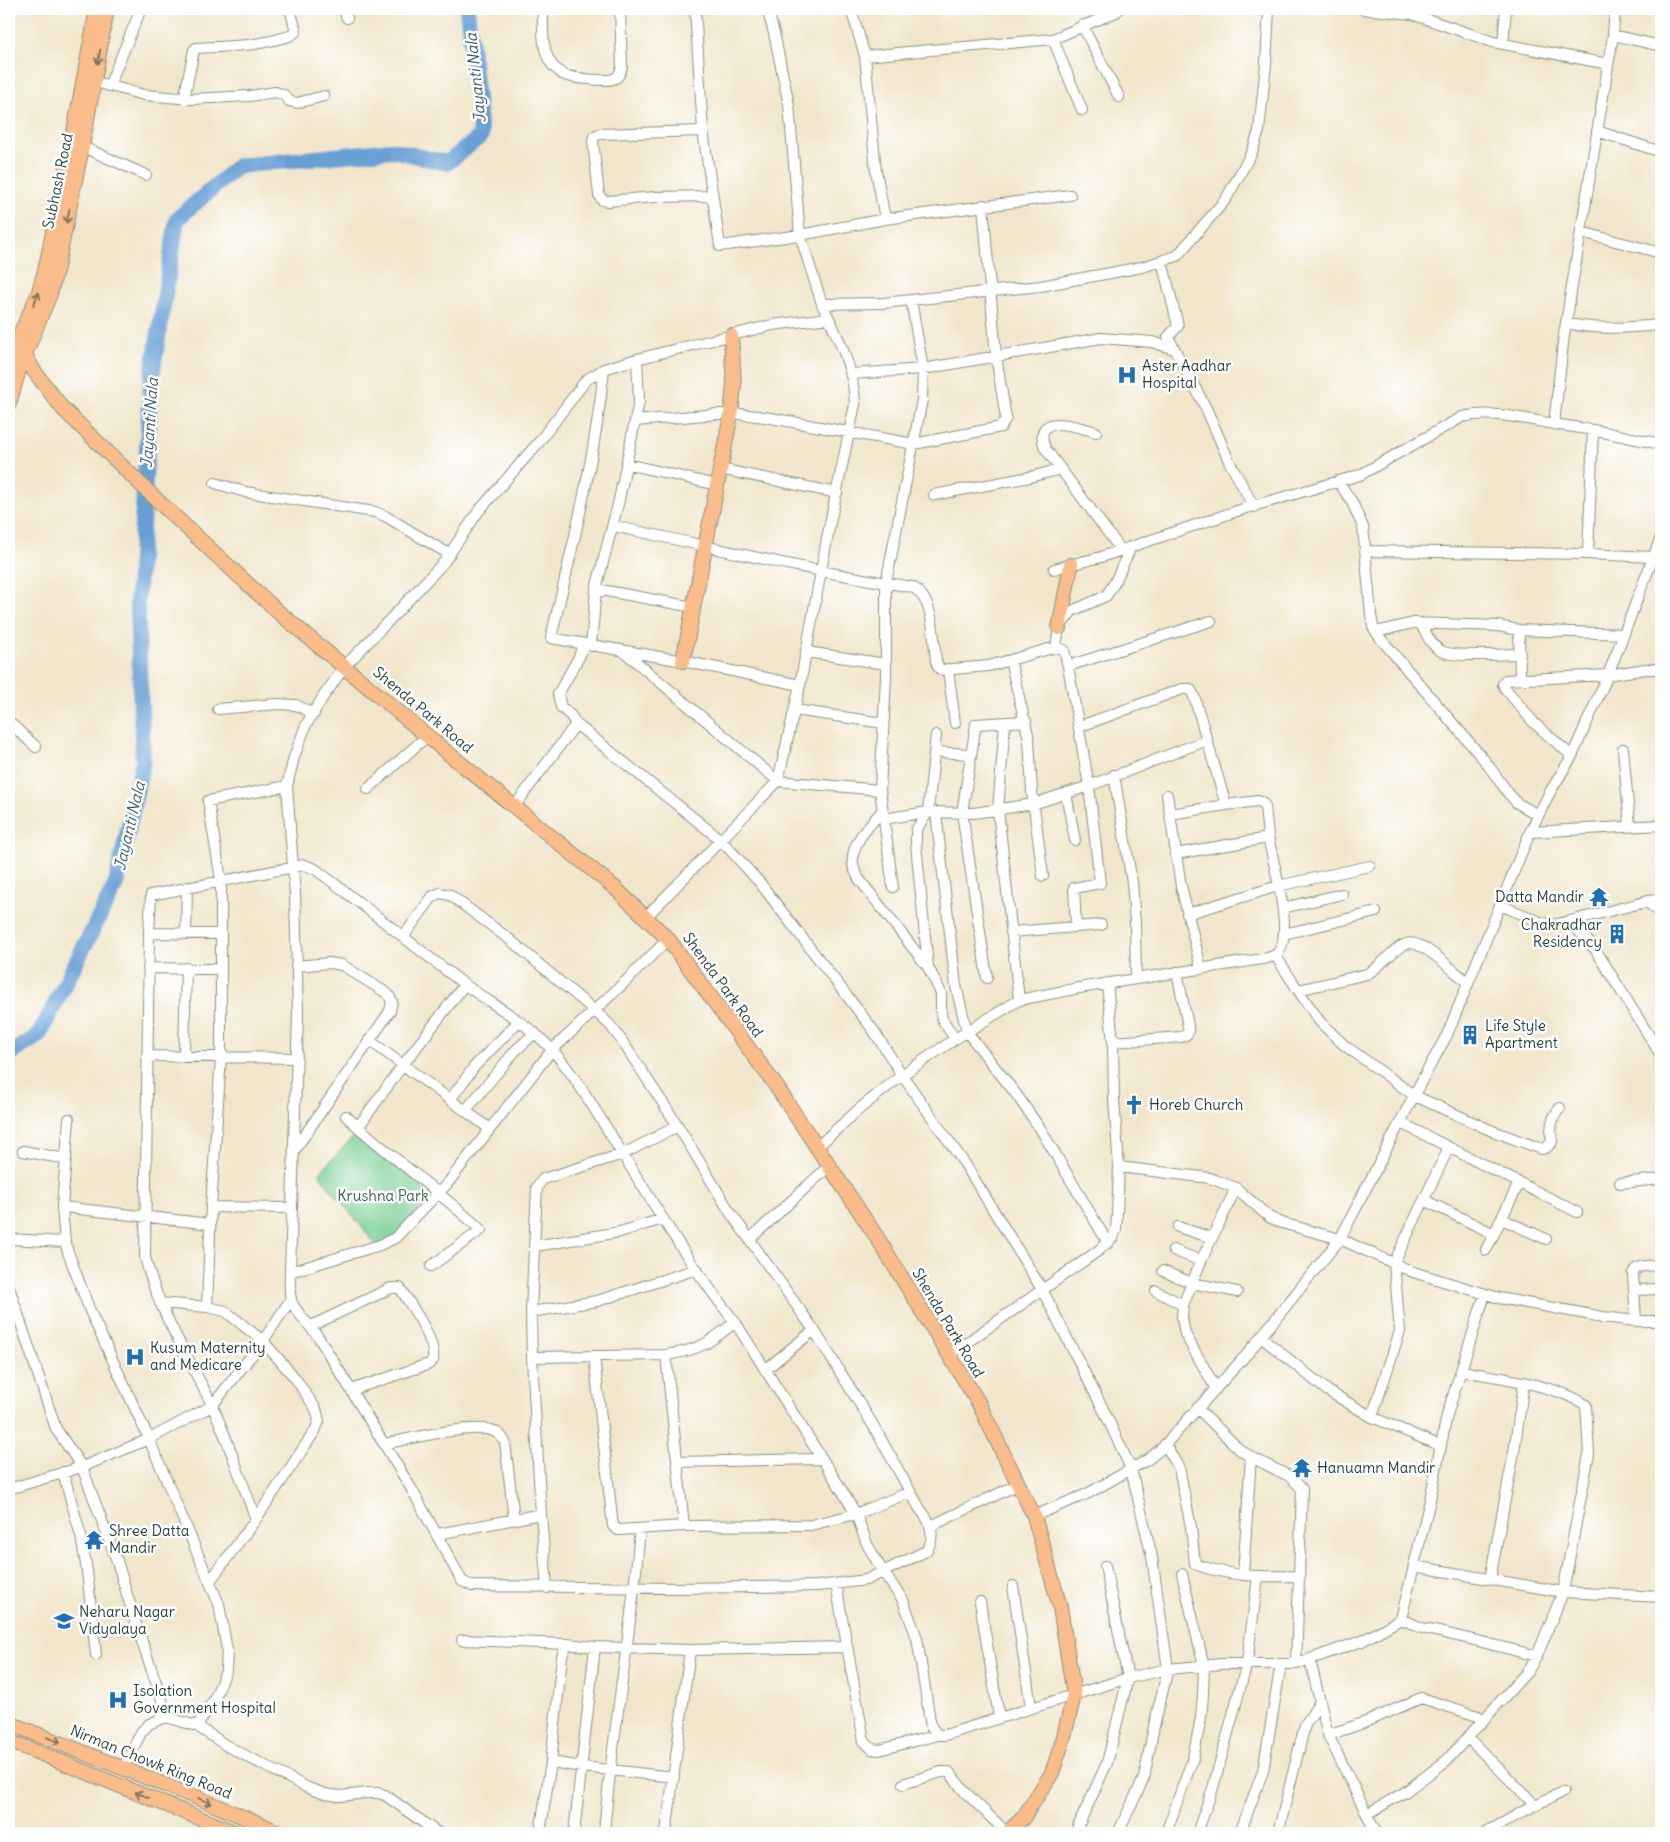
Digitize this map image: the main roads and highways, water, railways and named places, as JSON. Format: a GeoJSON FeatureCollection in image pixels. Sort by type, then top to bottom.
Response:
{"type":"FeatureCollection","features":[{"type":"Feature","properties":{"kind":"main road","name":"Subhash Road"},"geometry":{"type":"LineString","coordinates":[[9,404],[25,355],[50,294],[88,80],[96,9]]}},
{"type":"Feature","properties":{"kind":"main road","name":"Subhash Road"},"geometry":{"type":"LineString","coordinates":[[88,80],[108,9]]}},
{"type":"Feature","properties":{"kind":"main road","name":"Subhash Road"},"geometry":{"type":"LineString","coordinates":[[9,364],[11,338],[36,301],[42,284],[77,144]]}},
{"type":"Feature","properties":{"kind":"main road"},"geometry":{"type":"LineString","coordinates":[[683,660],[731,414],[734,385],[731,336]]}},
{"type":"Feature","properties":{"kind":"main road","name":"Shenda Park Road"},"geometry":{"type":"LineString","coordinates":[[11,338],[63,409],[152,495],[278,611],[427,736],[615,888],[668,939],[774,1083],[817,1147],[878,1239],[978,1402],[1034,1516],[1060,1607],[1074,1695],[1063,1740],[1052,1773],[1013,1831]]}},
{"type":"Feature","properties":{"kind":"main road"},"geometry":{"type":"LineString","coordinates":[[1059,628],[1071,565]]}},
{"type":"Feature","properties":{"kind":"main road","name":"Nirman Chowk Ring Road"},"geometry":{"type":"LineString","coordinates":[[9,1723],[124,1768],[280,1833]]}},
{"type":"Feature","properties":{"kind":"main road"},"geometry":{"type":"LineString","coordinates":[[9,1742],[236,1833]]}},
{"type":"Feature","properties":{"kind":"waterway","name":"Jayanti Nala"},"geometry":{"type":"LineString","coordinates":[[9,1055],[39,1035],[116,884],[143,761],[137,605],[151,382],[177,219],[238,166],[392,150],[447,163],[481,136],[467,9]]}},
{"type":"Feature","properties":{"kind":"place","name":"Aster Aadhar Hospital"},"geometry":{"type":"Point","coordinates":[1127,375]}},
{"type":"Feature","properties":{"kind":"place","name":"Datta Mandir"},"geometry":{"type":"Point","coordinates":[1599,897]}},
{"type":"Feature","properties":{"kind":"place","name":"Chakradhar Residency"},"geometry":{"type":"Point","coordinates":[1617,934]}},
{"type":"Feature","properties":{"kind":"place","name":"Life Style Apartment"},"geometry":{"type":"Point","coordinates":[1470,1035]}},
{"type":"Feature","properties":{"kind":"place","name":"Horeb Church"},"geometry":{"type":"Point","coordinates":[1134,1105]}},
{"type":"Feature","properties":{"kind":"place","name":"Kusum Maternity and Medicare"},"geometry":{"type":"Point","coordinates":[135,1357]}},
{"type":"Feature","properties":{"kind":"place","name":"Hanuamn Mandir"},"geometry":{"type":"Point","coordinates":[1302,1468]}},
{"type":"Feature","properties":{"kind":"place","name":"Shree Datta Mandir"},"geometry":{"type":"Point","coordinates":[94,1540]}},
{"type":"Feature","properties":{"kind":"place","name":"Neharu Nagar Vidyalaya"},"geometry":{"type":"Point","coordinates":[64,1621]}},
{"type":"Feature","properties":{"kind":"place","name":"Isolation Government Hospital"},"geometry":{"type":"Point","coordinates":[118,1700]}},
{"type":"Feature","properties":{"kind":"park label","name":"Krushna Park"},"geometry":{"type":"Point","coordinates":[383,1196]}}]}
